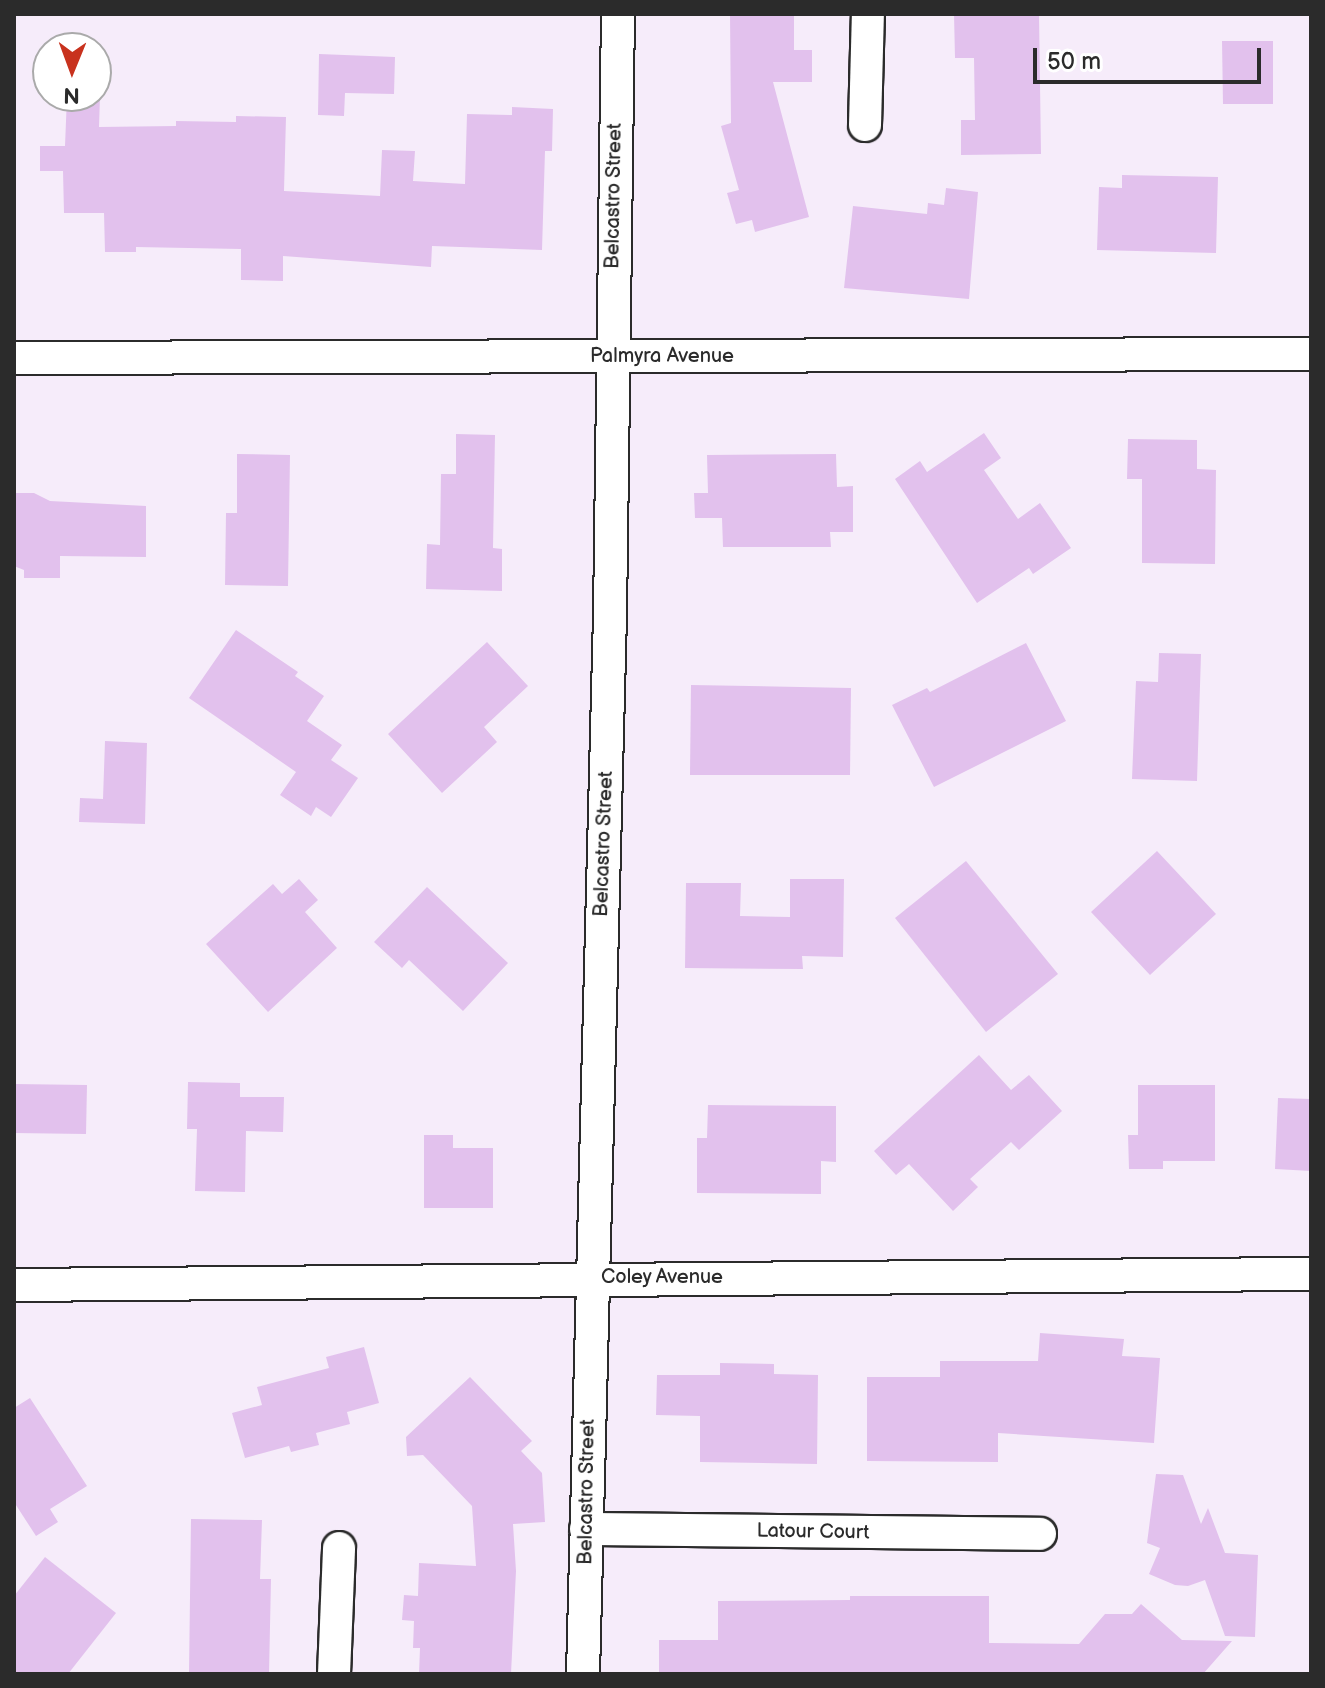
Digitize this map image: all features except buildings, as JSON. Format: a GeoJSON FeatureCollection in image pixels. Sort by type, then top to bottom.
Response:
{"type":"FeatureCollection","features":[{"type":"Feature","properties":{"kind":"street","name":"Belcastro Street"},"geometry":{"type":"LineString","coordinates":[[583,1674],[610,615],[611,356],[618,14]]}},
{"type":"Feature","properties":{"kind":"street"},"geometry":{"type":"LineString","coordinates":[[865,125],[868,14]]}},
{"type":"Feature","properties":{"kind":"street","name":"Palmyra Avenue"},"geometry":{"type":"LineString","coordinates":[[14,358],[1311,354]]}},
{"type":"Feature","properties":{"kind":"street","name":"Coley Avenue"},"geometry":{"type":"LineString","coordinates":[[14,1285],[1311,1274]]}},
{"type":"Feature","properties":{"kind":"street","name":"Latour Court"},"geometry":{"type":"LineString","coordinates":[[586,1529],[1040,1534]]}},
{"type":"Feature","properties":{"kind":"street"},"geometry":{"type":"LineString","coordinates":[[334,1674],[339,1548]]}}]}
